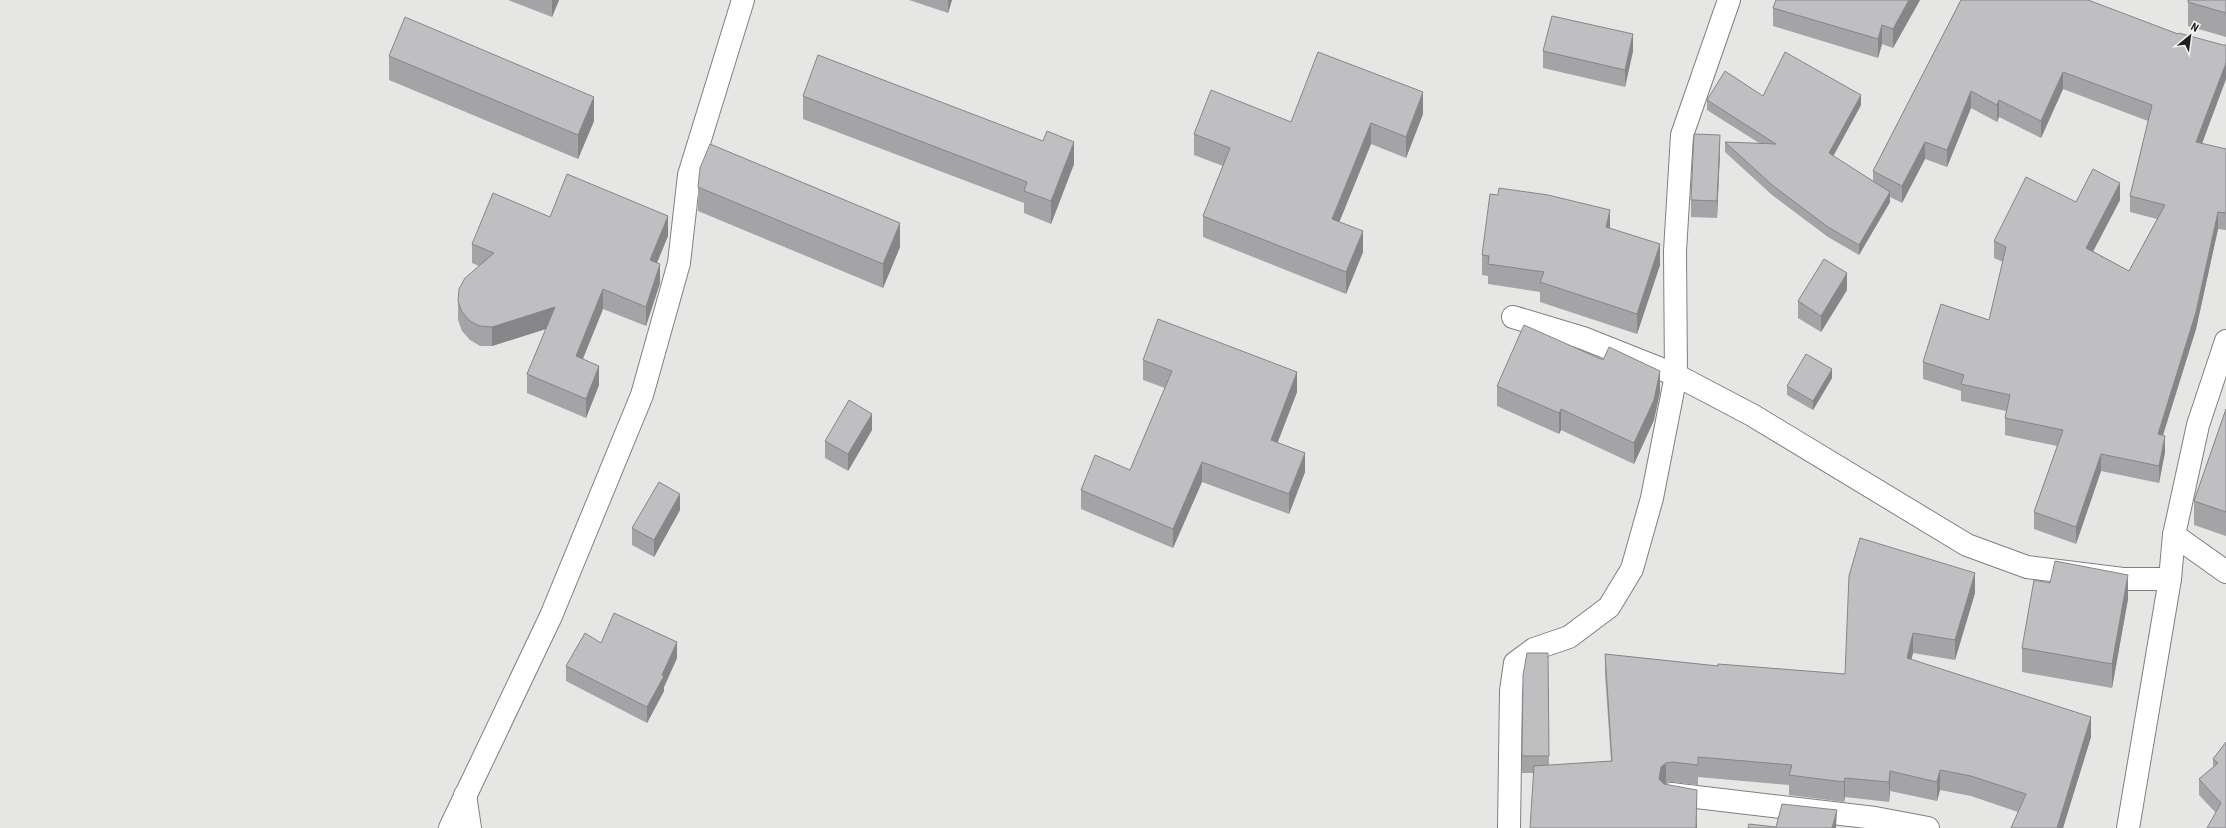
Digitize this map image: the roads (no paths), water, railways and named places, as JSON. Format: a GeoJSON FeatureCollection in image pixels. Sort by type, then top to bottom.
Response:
{"type":"FeatureCollection","features":[{"type":"Feature","properties":{"kind":"street"},"geometry":{"type":"LineString","coordinates":[[450,828],[551,616],[642,395],[679,263],[689,175],[743,0]]}},
{"type":"Feature","properties":{"kind":"street"},"geometry":{"type":"LineString","coordinates":[[1509,828],[1511,691],[1515,663],[1534,648],[1570,637],[1609,607],[1632,569],[1652,498],[1676,375],[1676,251],[1682,135],[1729,0]]}},
{"type":"Feature","properties":{"kind":"street"},"geometry":{"type":"LineString","coordinates":[[1513,318],[1583,338],[1676,375],[1752,415],[1967,546],[2027,567],[2123,579],[2170,579]]}},
{"type":"Feature","properties":{"kind":"street"},"geometry":{"type":"LineString","coordinates":[[2128,828],[2170,579],[2174,535],[2198,425],[2226,341]]}},
{"type":"Feature","properties":{"kind":"street"},"geometry":{"type":"LineString","coordinates":[[2174,535],[2226,572]]}},
{"type":"Feature","properties":{"kind":"street"},"geometry":{"type":"LineString","coordinates":[[1671,794],[1875,818],[1928,828]]}},
{"type":"Feature","properties":{"kind":"street"},"geometry":{"type":"LineString","coordinates":[[465,795],[470,828]]}}]}
